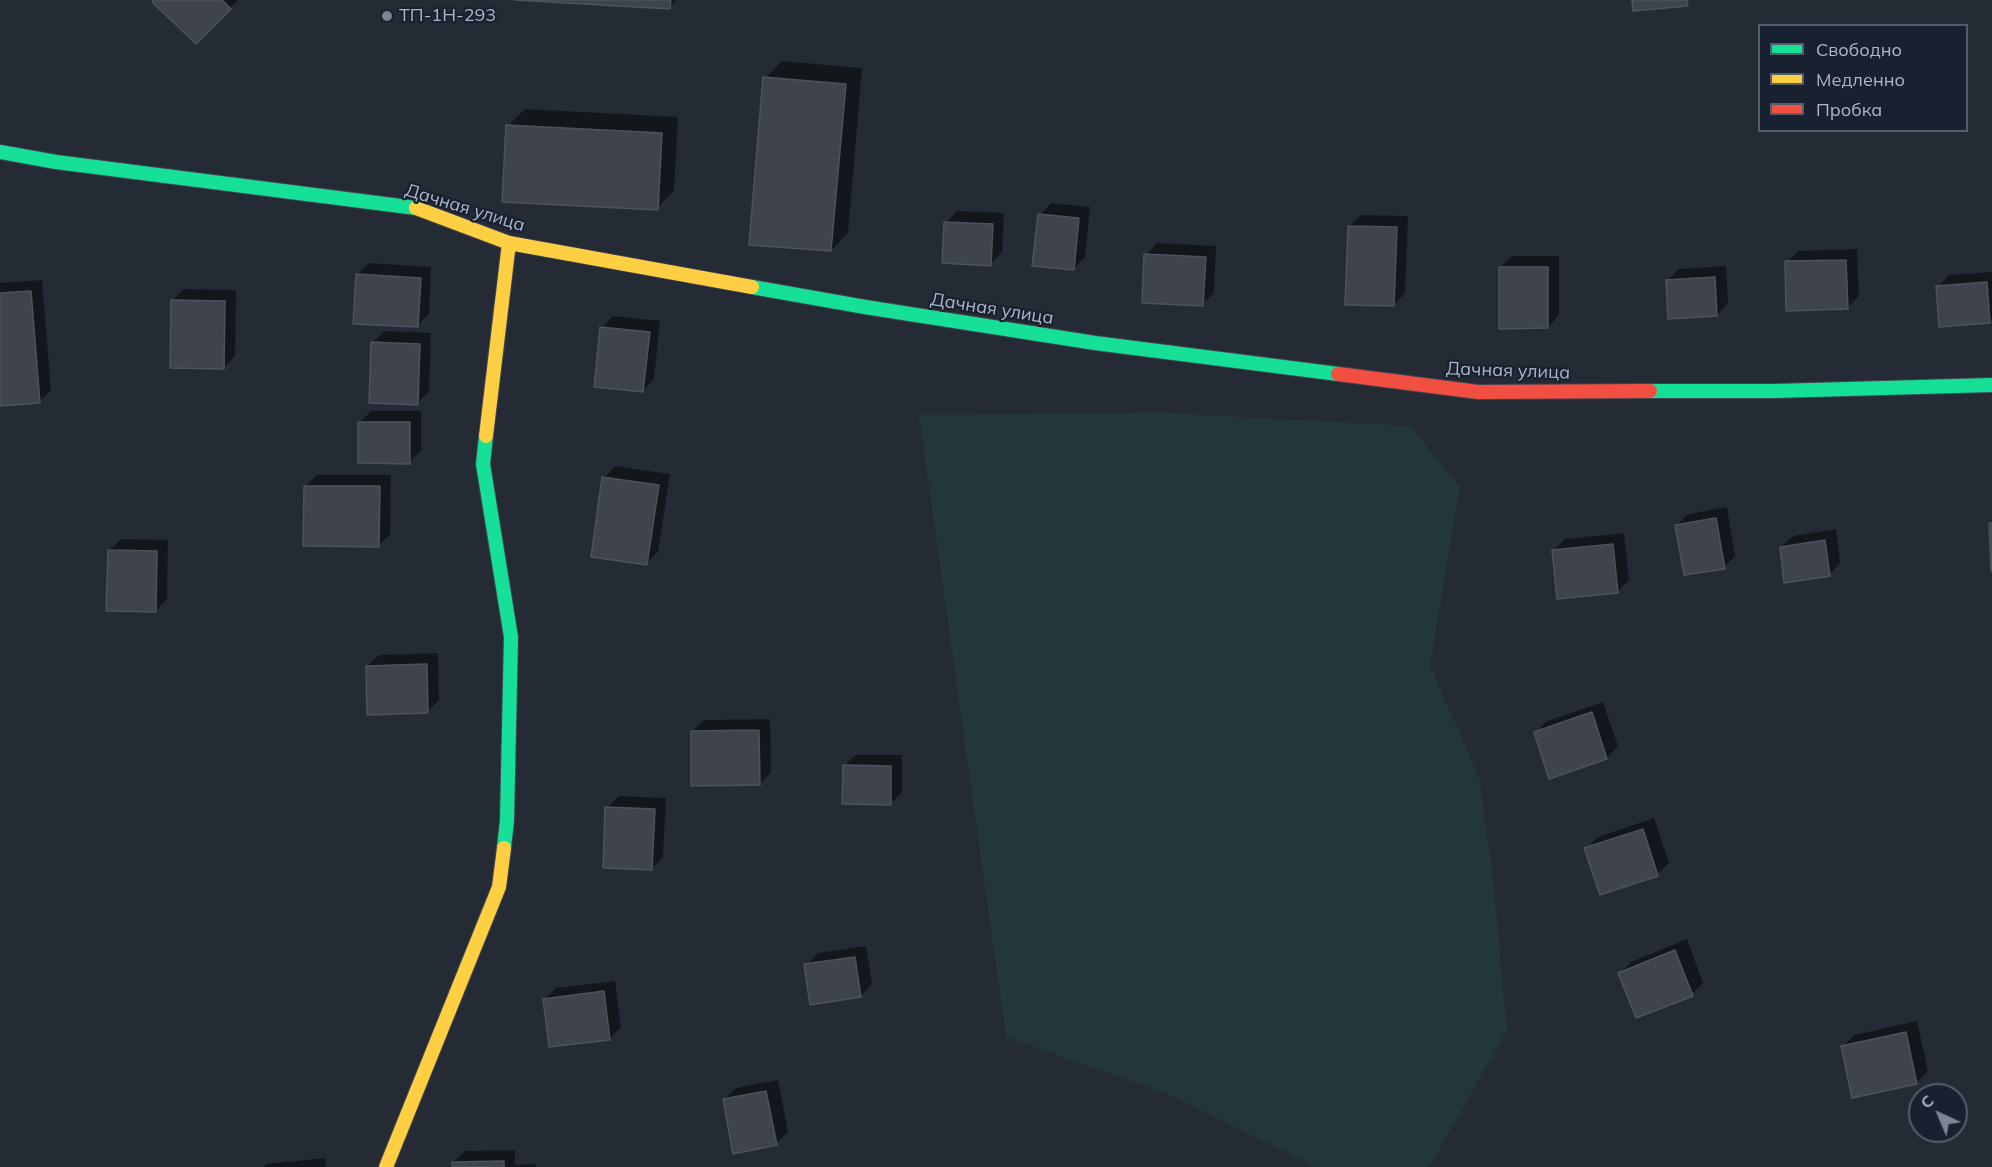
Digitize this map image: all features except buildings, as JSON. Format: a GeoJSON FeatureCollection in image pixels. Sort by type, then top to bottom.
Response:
{"type":"FeatureCollection","features":[{"type":"Feature","properties":{"kind":"street","name":"Дачная улица"},"geometry":{"type":"LineString","coordinates":[[0,152],[56,162],[414,207],[509,243],[865,307],[1095,343],[1478,392],[1775,391],[1992,385]]}},
{"type":"Feature","properties":{"kind":"street"},"geometry":{"type":"LineString","coordinates":[[386,1167],[499,887],[507,820],[511,637],[483,464],[509,243]]}},
{"type":"Feature","properties":{"kind":"green space"},"geometry":{"type":"Polygon","coordinates":[[[1167,413],[1410,426],[1460,487],[1430,666],[1479,777],[1493,878],[1507,1030],[1433,1161],[1427,1167],[1316,1167],[1170,1095],[1006,1037],[919,415],[1167,413]]]}},
{"type":"Feature","properties":{"kind":"traffic: fast"},"geometry":{"type":"LineString","coordinates":[[0,152],[56,162],[416,208]]}},
{"type":"Feature","properties":{"kind":"traffic: fast"},"geometry":{"type":"LineString","coordinates":[[752,287],[1095,343],[1338,374]]}},
{"type":"Feature","properties":{"kind":"traffic: fast"},"geometry":{"type":"LineString","coordinates":[[1650,391],[1775,391],[1992,385]]}},
{"type":"Feature","properties":{"kind":"traffic: fast"},"geometry":{"type":"LineString","coordinates":[[486,436],[483,464],[511,637],[507,820],[504,848]]}},
{"type":"Feature","properties":{"kind":"traffic: slow"},"geometry":{"type":"LineString","coordinates":[[416,208],[509,243],[752,287]]}},
{"type":"Feature","properties":{"kind":"traffic: slow"},"geometry":{"type":"LineString","coordinates":[[486,436],[509,243]]}},
{"type":"Feature","properties":{"kind":"traffic: slow"},"geometry":{"type":"LineString","coordinates":[[386,1167],[499,887],[504,848]]}},
{"type":"Feature","properties":{"kind":"traffic: jam"},"geometry":{"type":"LineString","coordinates":[[1338,374],[1478,392],[1650,391]]}},
{"type":"Feature","properties":{"kind":"place","name":"ТП-1Н-293"},"geometry":{"type":"Point","coordinates":[387,16]}}]}
